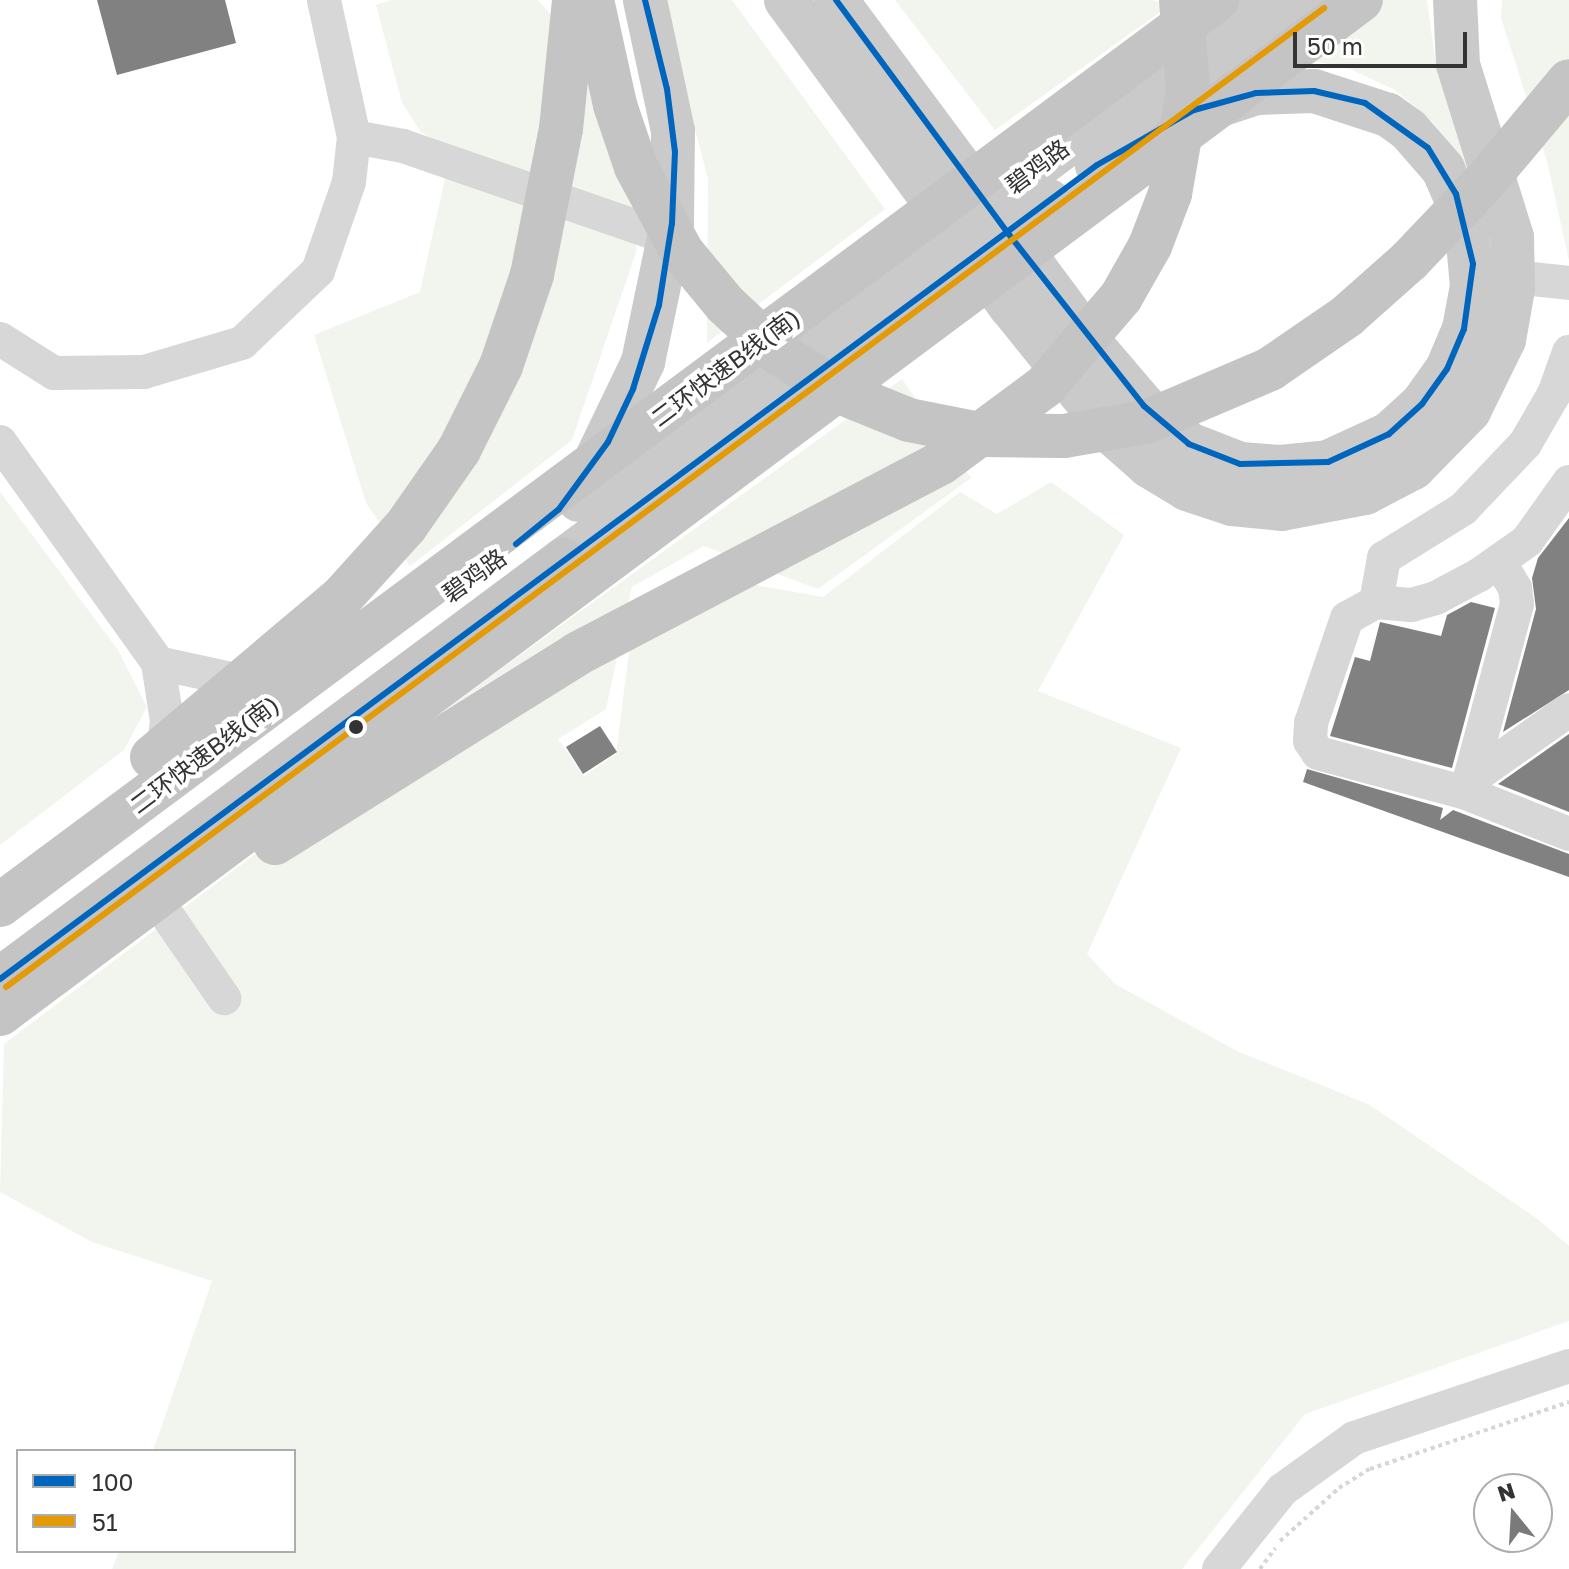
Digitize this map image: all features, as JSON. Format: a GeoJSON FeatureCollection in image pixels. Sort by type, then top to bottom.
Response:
{"type":"FeatureCollection","features":[{"type":"Feature","properties":{"kind":"highway"},"geometry":{"type":"LineString","coordinates":[[0,879],[317,620],[385,550],[443,475],[488,395],[532,275],[561,129],[574,0]]}},
{"type":"Feature","properties":{"kind":"highway"},"geometry":{"type":"LineString","coordinates":[[592,0],[615,105],[636,167],[682,252],[725,304],[778,353],[840,392],[909,420],[984,435],[1064,436],[1146,422],[1270,369],[1347,316],[1409,261],[1488,178],[1569,81]]}},
{"type":"Feature","properties":{"kind":"highway"},"geometry":{"type":"LineString","coordinates":[[0,1017],[524,685],[902,487],[978,439],[1045,386],[1121,297],[1150,246],[1170,194],[1188,91],[1181,0]]}},
{"type":"Feature","properties":{"kind":"highway","name":"二环快速B线(南)"},"geometry":{"type":"LineString","coordinates":[[0,905],[1217,0]]}},
{"type":"Feature","properties":{"kind":"highway"},"geometry":{"type":"LineString","coordinates":[[0,1017],[1361,0]]}},
{"type":"Feature","properties":{"kind":"highway","name":"碧鸡路"},"geometry":{"type":"LineString","coordinates":[[0,927],[314,691],[552,543]]}},
{"type":"Feature","properties":{"kind":"highway","name":"碧鸡路"},"geometry":{"type":"LineString","coordinates":[[0,979],[140,875],[552,543]]}},
{"type":"Feature","properties":{"kind":"main road"},"geometry":{"type":"LineString","coordinates":[[574,0],[621,72],[648,127],[672,231]]}},
{"type":"Feature","properties":{"kind":"main road"},"geometry":{"type":"LineString","coordinates":[[552,543],[621,416],[651,333],[672,231],[673,131],[645,0]]}},
{"type":"Feature","properties":{"kind":"main road"},"geometry":{"type":"LineString","coordinates":[[786,0],[1081,397],[1149,466],[1209,498],[1256,508],[1310,507],[1365,493],[1413,468],[1453,432],[1483,389],[1504,340],[1514,277],[1507,213],[1458,65],[1455,0]]}},
{"type":"Feature","properties":{"kind":"main road"},"geometry":{"type":"LineString","coordinates":[[836,0],[1097,351],[1144,406],[1189,444],[1222,459],[1260,466],[1328,462],[1389,434],[1422,404],[1447,369],[1464,329],[1472,286],[1466,221],[1428,148],[1388,115],[1314,91],[1256,93],[1162,124],[1097,165]]}},
{"type":"Feature","properties":{"kind":"main road","name":"碧鸡路"},"geometry":{"type":"LineString","coordinates":[[552,543],[1039,187],[1260,0]]}},
{"type":"Feature","properties":{"kind":"main road","name":"碧鸡路"},"geometry":{"type":"LineString","coordinates":[[1039,187],[1097,165],[1318,0]]}},
{"type":"Feature","properties":{"kind":"street"},"geometry":{"type":"LineString","coordinates":[[0,339],[54,373],[144,372],[242,343],[318,271],[341,211],[354,137],[324,0]]}},
{"type":"Feature","properties":{"kind":"street"},"geometry":{"type":"LineString","coordinates":[[354,137],[403,146],[672,231]]}},
{"type":"Feature","properties":{"kind":"street"},"geometry":{"type":"LineString","coordinates":[[1514,277],[1569,283]]}},
{"type":"Feature","properties":{"kind":"street"},"geometry":{"type":"LineString","coordinates":[[1376,602],[1384,558],[1463,509],[1507,467],[1540,419],[1569,352]]}},
{"type":"Feature","properties":{"kind":"street"},"geometry":{"type":"LineString","coordinates":[[0,442],[158,663],[167,721],[156,808]]}},
{"type":"Feature","properties":{"kind":"street"},"geometry":{"type":"LineString","coordinates":[[1569,482],[1527,541],[1499,561],[1436,598],[1411,605],[1376,602],[1347,618],[1311,723],[1310,741],[1318,753],[1467,787],[1569,833]]}},
{"type":"Feature","properties":{"kind":"street"},"geometry":{"type":"LineString","coordinates":[[1467,787],[1517,604],[1515,588],[1499,561]]}},
{"type":"Feature","properties":{"kind":"street"},"geometry":{"type":"LineString","coordinates":[[158,663],[226,682],[314,691]]}},
{"type":"Feature","properties":{"kind":"street"},"geometry":{"type":"LineString","coordinates":[[1467,787],[1569,710]]}},
{"type":"Feature","properties":{"kind":"street"},"geometry":{"type":"LineString","coordinates":[[140,875],[224,998]]}},
{"type":"Feature","properties":{"kind":"street"},"geometry":{"type":"LineString","coordinates":[[1219,1569],[1282,1490],[1354,1438],[1569,1366]]}},
{"type":"Feature","properties":{"kind":"path"},"geometry":{"type":"LineString","coordinates":[[1260,1569],[1305,1516],[1370,1469],[1569,1402]]}},
{"type":"Feature","properties":{"kind":"shaded area"},"geometry":{"type":"Polygon","coordinates":[[[391,0],[538,0],[596,66],[638,189],[636,252],[572,440],[410,566],[366,503],[314,335],[420,292],[451,151],[420,131],[402,103],[376,5],[391,0]]]}},
{"type":"Feature","properties":{"kind":"shaded area"},"geometry":{"type":"Polygon","coordinates":[[[661,0],[732,0],[885,209],[707,343],[708,179],[661,0]]]}},
{"type":"Feature","properties":{"kind":"shaded area"},"geometry":{"type":"Polygon","coordinates":[[[895,0],[1151,0],[1170,5],[995,130],[895,0]]]}},
{"type":"Feature","properties":{"kind":"shaded area"},"geometry":{"type":"Polygon","coordinates":[[[1381,0],[1427,0],[1437,73],[1478,181],[1474,183],[1433,122],[1395,90],[1350,69],[1300,58],[1381,0]]]}},
{"type":"Feature","properties":{"kind":"shaded area"},"geometry":{"type":"Polygon","coordinates":[[[1502,0],[1569,0],[1569,261],[1547,161],[1501,18],[1502,0]]]}},
{"type":"Feature","properties":{"kind":"shaded area"},"geometry":{"type":"Polygon","coordinates":[[[902,379],[971,478],[818,589],[704,546],[632,587],[606,709],[558,739],[584,776],[616,754],[630,644],[744,583],[823,597],[960,492],[997,514],[1051,482],[1124,535],[1038,691],[1181,748],[1087,954],[1115,984],[1237,1051],[1368,1104],[1535,1217],[1569,1246],[1569,1321],[1305,1414],[1182,1569],[112,1569],[118,1553],[296,1553],[296,1449],[154,1449],[212,1281],[92,1242],[0,1192],[4,1044],[487,679],[902,379]]]}},
{"type":"Feature","properties":{"kind":"shaded area"},"geometry":{"type":"Polygon","coordinates":[[[0,492],[118,650],[147,707],[124,750],[0,845],[0,492]]]}},
{"type":"Feature","properties":{"kind":"building"},"geometry":{"type":"Polygon","coordinates":[[[97,0],[225,0],[236,43],[117,75],[97,0]]]}},
{"type":"Feature","properties":{"kind":"building"},"geometry":{"type":"Polygon","coordinates":[[[1569,518],[1569,690],[1503,732],[1536,609],[1532,578],[1538,558],[1569,518]]]}},
{"type":"Feature","properties":{"kind":"building"},"geometry":{"type":"Polygon","coordinates":[[[1471,602],[1495,608],[1452,768],[1330,736],[1355,657],[1370,661],[1380,622],[1441,636],[1447,615],[1471,602]]]}},
{"type":"Feature","properties":{"kind":"building"},"geometry":{"type":"Polygon","coordinates":[[[600,726],[617,752],[583,774],[566,747],[600,726]]]}},
{"type":"Feature","properties":{"kind":"building"},"geometry":{"type":"Polygon","coordinates":[[[1569,734],[1569,812],[1498,784],[1569,734]]]}},
{"type":"Feature","properties":{"kind":"building"},"geometry":{"type":"Polygon","coordinates":[[[1307,769],[1443,808],[1440,820],[1453,810],[1569,854],[1569,877],[1303,782],[1307,769]]]}},
{"type":"Feature","properties":{"kind":"transit line","name":"100"},"geometry":{"type":"LineString","coordinates":[[516,544],[559,509],[608,442],[633,389],[659,305],[672,223],[675,152],[667,89],[645,0]]}},
{"type":"Feature","properties":{"kind":"transit line","name":"100"},"geometry":{"type":"LineString","coordinates":[[836,0],[1007,232]]}},
{"type":"Feature","properties":{"kind":"transit line","name":"51"},"geometry":{"type":"LineString","coordinates":[[6,987],[1324,8]]}},
{"type":"Feature","properties":{"kind":"transit line","name":"100"},"geometry":{"type":"LineString","coordinates":[[1314,91],[1365,103],[1428,148],[1456,194],[1473,264],[1464,329],[1447,369],[1422,404],[1389,434],[1328,462],[1240,464],[1189,444],[1144,406],[1007,232],[1097,165],[1194,110],[1256,93],[1314,91]]}},
{"type":"Feature","properties":{"kind":"transit line","name":"100"},"geometry":{"type":"LineString","coordinates":[[0,979],[1007,232]]}}]}
